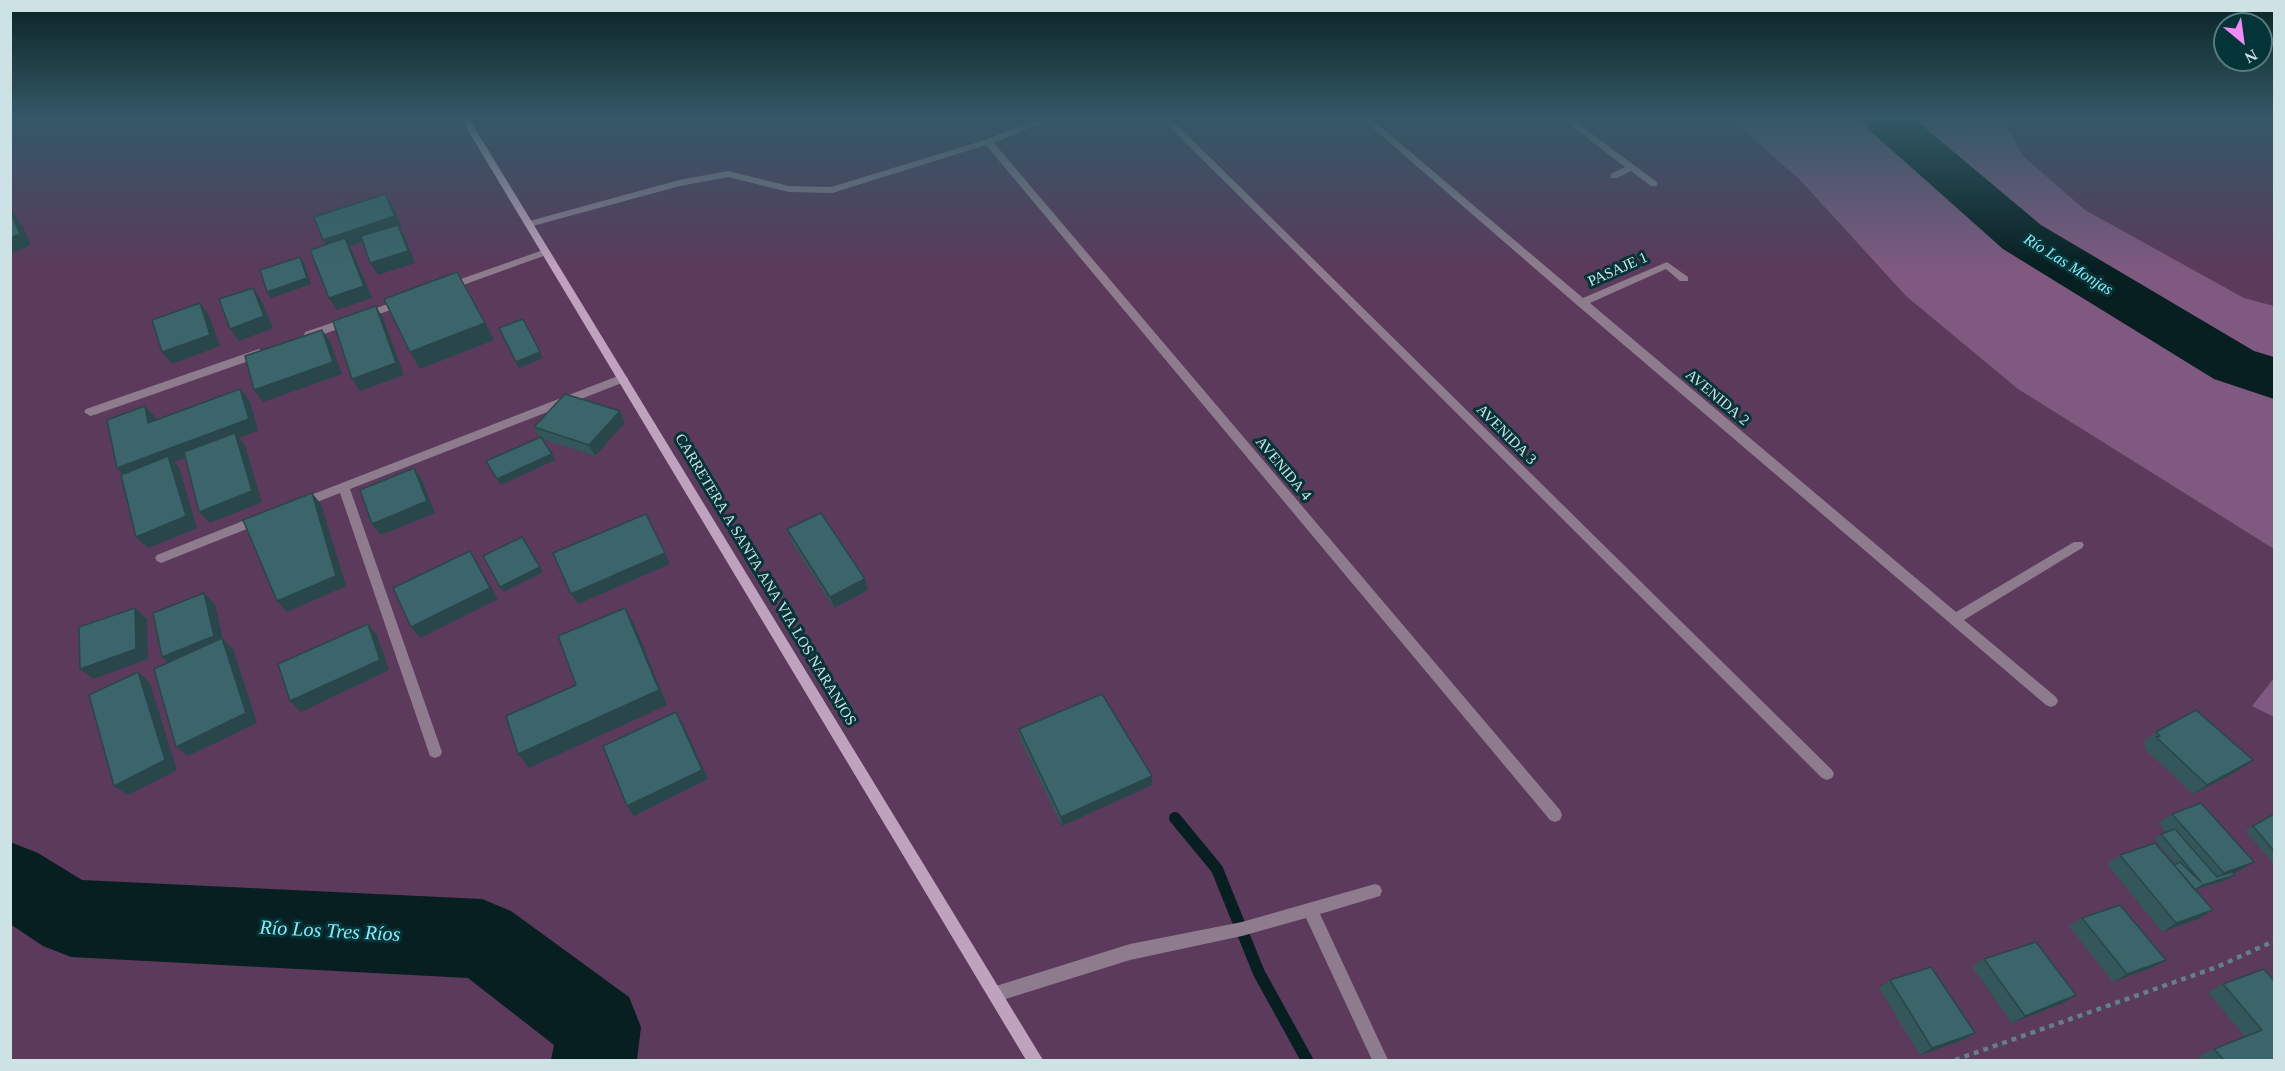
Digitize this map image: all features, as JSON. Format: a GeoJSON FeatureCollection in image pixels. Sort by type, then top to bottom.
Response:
{"type":"FeatureCollection","features":[{"type":"Feature","properties":{"kind":"main road","name":"CARRETERA A SANTA ANA VIA LOS NARANJOS"},"geometry":{"type":"LineString","coordinates":[[495,167],[1035,1060]]}},
{"type":"Feature","properties":{"kind":"street"},"geometry":{"type":"LineString","coordinates":[[530,224],[679,183],[728,174],[789,189],[832,190],[907,167]]}},
{"type":"Feature","properties":{"kind":"street","name":"AVENIDA 4"},"geometry":{"type":"LineString","coordinates":[[1009,167],[1555,815]]}},
{"type":"Feature","properties":{"kind":"street","name":"AVENIDA 3"},"geometry":{"type":"LineString","coordinates":[[1214,167],[1827,774]]}},
{"type":"Feature","properties":{"kind":"street","name":"AVENIDA 2"},"geometry":{"type":"LineString","coordinates":[[1422,167],[2051,701]]}},
{"type":"Feature","properties":{"kind":"street"},"geometry":{"type":"LineString","coordinates":[[1614,176],[1631,168],[1654,184]]}},
{"type":"Feature","properties":{"kind":"street"},"geometry":{"type":"LineString","coordinates":[[435,291],[546,252]]}},
{"type":"Feature","properties":{"kind":"street","name":"PASAJE 1"},"geometry":{"type":"LineString","coordinates":[[1581,303],[1667,265],[1684,279]]}},
{"type":"Feature","properties":{"kind":"street"},"geometry":{"type":"LineString","coordinates":[[301,338],[413,299]]}},
{"type":"Feature","properties":{"kind":"street"},"geometry":{"type":"LineString","coordinates":[[90,412],[268,350]]}},
{"type":"Feature","properties":{"kind":"street"},"geometry":{"type":"LineString","coordinates":[[290,508],[623,378]]}},
{"type":"Feature","properties":{"kind":"street"},"geometry":{"type":"LineString","coordinates":[[344,487],[435,752]]}},
{"type":"Feature","properties":{"kind":"street"},"geometry":{"type":"LineString","coordinates":[[161,558],[269,516]]}},
{"type":"Feature","properties":{"kind":"street"},"geometry":{"type":"LineString","coordinates":[[1955,619],[2078,545]]}},
{"type":"Feature","properties":{"kind":"street"},"geometry":{"type":"LineString","coordinates":[[996,994],[1130,952],[1242,930],[1375,891]]}},
{"type":"Feature","properties":{"kind":"street"},"geometry":{"type":"LineString","coordinates":[[1310,910],[1380,1060]]}},
{"type":"Feature","properties":{"kind":"path"},"geometry":{"type":"LineString","coordinates":[[1955,1060],[2217,967],[2274,941]]}},
{"type":"Feature","properties":{"kind":"shaded area"},"geometry":{"type":"Polygon","coordinates":[[[11,167],[2274,167],[2274,1060],[11,1060],[11,167]]]}},
{"type":"Feature","properties":{"kind":"shaded area"},"geometry":{"type":"Polygon","coordinates":[[[1785,167],[2036,167],[2085,210],[2244,298],[2274,306],[2274,549],[2018,389],[1906,296],[1801,181],[1785,167]]]}},
{"type":"Feature","properties":{"kind":"shaded area"},"geometry":{"type":"Polygon","coordinates":[[[2274,678],[2274,717],[2252,706],[2274,678]]]}},
{"type":"Feature","properties":{"kind":"building"},"geometry":{"type":"Polygon","coordinates":[[[385,194],[395,216],[323,240],[314,217],[385,194]]]}},
{"type":"Feature","properties":{"kind":"building"},"geometry":{"type":"Polygon","coordinates":[[[10,211],[20,234],[10,238],[10,211]]]}},
{"type":"Feature","properties":{"kind":"building"},"geometry":{"type":"Polygon","coordinates":[[[398,225],[408,251],[370,263],[361,236],[398,225]]]}},
{"type":"Feature","properties":{"kind":"building"},"geometry":{"type":"Polygon","coordinates":[[[345,238],[364,286],[329,298],[310,250],[345,238]]]}},
{"type":"Feature","properties":{"kind":"building"},"geometry":{"type":"Polygon","coordinates":[[[300,257],[307,278],[267,292],[260,270],[300,257]]]}},
{"type":"Feature","properties":{"kind":"building"},"geometry":{"type":"Polygon","coordinates":[[[457,272],[485,323],[410,352],[384,299],[457,272]]]}},
{"type":"Feature","properties":{"kind":"building"},"geometry":{"type":"Polygon","coordinates":[[[253,288],[264,316],[230,329],[219,299],[253,288]]]}},
{"type":"Feature","properties":{"kind":"building"},"geometry":{"type":"Polygon","coordinates":[[[200,303],[210,335],[162,352],[152,320],[200,303]]]}},
{"type":"Feature","properties":{"kind":"building"},"geometry":{"type":"Polygon","coordinates":[[[376,306],[396,363],[352,379],[333,321],[376,306]]]}},
{"type":"Feature","properties":{"kind":"building"},"geometry":{"type":"Polygon","coordinates":[[[523,319],[540,352],[516,362],[499,328],[523,319]]]}},
{"type":"Feature","properties":{"kind":"building"},"geometry":{"type":"Polygon","coordinates":[[[322,330],[333,362],[254,390],[245,356],[322,330]]]}},
{"type":"Feature","properties":{"kind":"building"},"geometry":{"type":"Polygon","coordinates":[[[240,389],[249,419],[117,468],[107,420],[145,406],[148,423],[240,389]]]}},
{"type":"Feature","properties":{"kind":"building"},"geometry":{"type":"Polygon","coordinates":[[[565,394],[620,411],[589,445],[534,427],[565,394]]]}},
{"type":"Feature","properties":{"kind":"building"},"geometry":{"type":"Polygon","coordinates":[[[235,433],[252,491],[199,512],[184,452],[235,433]]]}},
{"type":"Feature","properties":{"kind":"building"},"geometry":{"type":"Polygon","coordinates":[[[541,437],[552,454],[497,479],[486,461],[541,437]]]}},
{"type":"Feature","properties":{"kind":"building"},"geometry":{"type":"Polygon","coordinates":[[[168,456],[186,516],[136,537],[121,475],[168,456]]]}},
{"type":"Feature","properties":{"kind":"building"},"geometry":{"type":"Polygon","coordinates":[[[414,468],[427,501],[372,524],[360,490],[414,468]]]}},
{"type":"Feature","properties":{"kind":"building"},"geometry":{"type":"Polygon","coordinates":[[[312,493],[336,576],[277,601],[243,520],[312,493]]]}},
{"type":"Feature","properties":{"kind":"building"},"geometry":{"type":"Polygon","coordinates":[[[821,513],[865,579],[830,597],[787,529],[821,513]]]}},
{"type":"Feature","properties":{"kind":"building"},"geometry":{"type":"Polygon","coordinates":[[[646,514],[665,553],[571,594],[553,553],[646,514]]]}},
{"type":"Feature","properties":{"kind":"building"},"geometry":{"type":"Polygon","coordinates":[[[522,537],[540,567],[500,587],[483,556],[522,537]]]}},
{"type":"Feature","properties":{"kind":"building"},"geometry":{"type":"Polygon","coordinates":[[[470,551],[490,588],[411,627],[393,588],[470,551]]]}},
{"type":"Feature","properties":{"kind":"building"},"geometry":{"type":"Polygon","coordinates":[[[204,593],[214,636],[162,657],[153,613],[204,593]]]}},
{"type":"Feature","properties":{"kind":"building"},"geometry":{"type":"Polygon","coordinates":[[[135,608],[136,649],[80,669],[79,627],[135,608]]]}},
{"type":"Feature","properties":{"kind":"building"},"geometry":{"type":"Polygon","coordinates":[[[625,608],[659,690],[518,754],[506,716],[576,685],[558,636],[625,608]]]}},
{"type":"Feature","properties":{"kind":"building"},"geometry":{"type":"Polygon","coordinates":[[[368,624],[380,660],[290,701],[278,664],[368,624]]]}},
{"type":"Feature","properties":{"kind":"building"},"geometry":{"type":"Polygon","coordinates":[[[222,638],[246,713],[176,747],[154,669],[222,638]]]}},
{"type":"Feature","properties":{"kind":"building"},"geometry":{"type":"Polygon","coordinates":[[[138,672],[165,760],[114,786],[89,695],[138,672]]]}},
{"type":"Feature","properties":{"kind":"building"},"geometry":{"type":"Polygon","coordinates":[[[1102,694],[1152,776],[1061,817],[1019,729],[1102,694]]]}},
{"type":"Feature","properties":{"kind":"building"},"geometry":{"type":"Polygon","coordinates":[[[2196,710],[2253,760],[2207,785],[2156,737],[2160,736],[2156,732],[2196,710]]]}},
{"type":"Feature","properties":{"kind":"building"},"geometry":{"type":"Polygon","coordinates":[[[676,712],[702,770],[627,806],[603,746],[676,712]]]}},
{"type":"Feature","properties":{"kind":"building"},"geometry":{"type":"Polygon","coordinates":[[[2201,803],[2254,862],[2224,873],[2172,814],[2201,803]]]}},
{"type":"Feature","properties":{"kind":"building"},"geometry":{"type":"Polygon","coordinates":[[[2274,814],[2274,851],[2253,826],[2274,814]]]}},
{"type":"Feature","properties":{"kind":"building"},"geometry":{"type":"Polygon","coordinates":[[[2175,829],[2217,877],[2232,872],[2235,875],[2203,885],[2195,890],[2174,865],[2180,862],[2201,882],[2161,834],[2175,829]]]}},
{"type":"Feature","properties":{"kind":"building"},"geometry":{"type":"Polygon","coordinates":[[[2155,843],[2213,910],[2176,923],[2120,855],[2155,843]]]}},
{"type":"Feature","properties":{"kind":"building"},"geometry":{"type":"Polygon","coordinates":[[[2120,905],[2166,960],[2127,974],[2082,918],[2120,905]]]}},
{"type":"Feature","properties":{"kind":"building"},"geometry":{"type":"Polygon","coordinates":[[[2036,942],[2076,995],[2025,1016],[1984,959],[2036,942]]]}},
{"type":"Feature","properties":{"kind":"building"},"geometry":{"type":"Polygon","coordinates":[[[1931,967],[1975,1033],[1932,1048],[1890,980],[1931,967]]]}},
{"type":"Feature","properties":{"kind":"building"},"geometry":{"type":"Polygon","coordinates":[[[2264,969],[2274,981],[2274,1060],[2224,1060],[2214,1049],[2262,1030],[2223,984],[2264,969]]]}},
{"type":"Feature","properties":{"kind":"waterway","name":"Río Las Monjas"},"geometry":{"type":"LineString","coordinates":[[1941,167],[2022,237],[2234,365],[2274,378]]}},
{"type":"Feature","properties":{"kind":"waterway"},"geometry":{"type":"LineString","coordinates":[[1175,818],[1217,869],[1259,973],[1307,1060]]}},
{"type":"Feature","properties":{"kind":"waterway","name":"Río Los Tres Ríos"},"geometry":{"type":"LineString","coordinates":[[10,879],[71,918],[482,939],[599,1027],[594,1060]]}}]}
